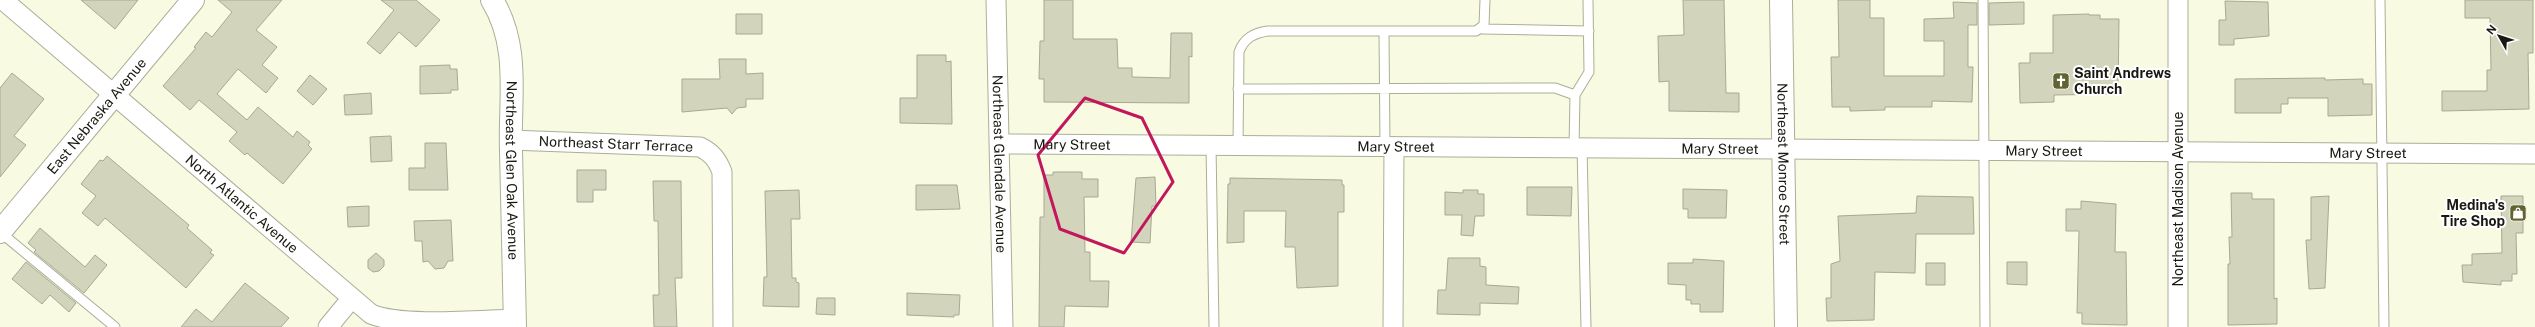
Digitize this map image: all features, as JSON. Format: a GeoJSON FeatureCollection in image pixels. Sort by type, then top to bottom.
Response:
{"type":"FeatureCollection","features":[{"type":"Feature","properties":{"kind":"street","name":"North Atlantic Avenue"},"geometry":{"type":"LineString","coordinates":[[3,0],[370,314],[383,319],[514,323]]}},
{"type":"Feature","properties":{"kind":"street","name":"East Nebraska Avenue"},"geometry":{"type":"LineString","coordinates":[[0,232],[193,0]]}},
{"type":"Feature","properties":{"kind":"street","name":"Northeast Glendale Avenue"},"geometry":{"type":"LineString","coordinates":[[996,0],[1003,327]]}},
{"type":"Feature","properties":{"kind":"street","name":"Northeast Monroe Street"},"geometry":{"type":"LineString","coordinates":[[1781,0],[1786,327]]}},
{"type":"Feature","properties":{"kind":"street","name":"Northeast Madison Avenue"},"geometry":{"type":"LineString","coordinates":[[2178,0],[2178,327]]}},
{"type":"Feature","properties":{"kind":"street","name":"Northeast Glen Oak Avenue"},"geometry":{"type":"LineString","coordinates":[[496,8],[510,47],[513,78],[510,140],[514,323]]}},
{"type":"Feature","properties":{"kind":"street","name":"Northeast Starr Terrace"},"geometry":{"type":"LineString","coordinates":[[510,140],[700,147],[711,153],[718,162],[722,172],[723,327]]}},
{"type":"Feature","properties":{"kind":"street","name":"Mary Street"},"geometry":{"type":"LineString","coordinates":[[1000,144],[2535,154]]}},
{"type":"Feature","properties":{"kind":"street"},"geometry":{"type":"LineString","coordinates":[[1390,147],[1393,327]]}},
{"type":"Feature","properties":{"kind":"street"},"geometry":{"type":"LineString","coordinates":[[328,327],[351,299]]}},
{"type":"Feature","properties":{"kind":"lane"},"geometry":{"type":"LineString","coordinates":[[1482,29],[1485,21],[1486,0]]}},
{"type":"Feature","properties":{"kind":"lane"},"geometry":{"type":"LineString","coordinates":[[1586,327],[1575,94],[1589,72],[1588,0]]}},
{"type":"Feature","properties":{"kind":"lane"},"geometry":{"type":"LineString","coordinates":[[1983,0],[1985,327]]}},
{"type":"Feature","properties":{"kind":"lane"},"geometry":{"type":"LineString","coordinates":[[2380,0],[2384,327]]}},
{"type":"Feature","properties":{"kind":"lane"},"geometry":{"type":"LineString","coordinates":[[1238,146],[1239,52],[1245,40],[1258,32],[1476,31],[1482,29],[1588,31]]}},
{"type":"Feature","properties":{"kind":"lane"},"geometry":{"type":"LineString","coordinates":[[1384,31],[1385,90],[1390,147]]}},
{"type":"Feature","properties":{"kind":"lane"},"geometry":{"type":"LineString","coordinates":[[1238,89],[1385,90],[1555,88],[1575,94]]}},
{"type":"Feature","properties":{"kind":"lane"},"geometry":{"type":"LineString","coordinates":[[1211,145],[1214,327]]}},
{"type":"Feature","properties":{"kind":"lane"},"geometry":{"type":"LineString","coordinates":[[0,232],[115,327]]}},
{"type":"Feature","properties":{"kind":"highlighted area"},"geometry":{"type":"Polygon","coordinates":[[[1085,98],[1142,118],[1173,182],[1124,253],[1060,229],[1038,155],[1085,98]]]}},
{"type":"Feature","properties":{"kind":"building"},"geometry":{"type":"Polygon","coordinates":[[[81,0],[138,0],[115,29],[81,0]]]}},
{"type":"Feature","properties":{"kind":"building"},"geometry":{"type":"Polygon","coordinates":[[[218,0],[282,0],[256,30],[277,47],[262,65],[278,78],[266,93],[238,69],[217,94],[247,120],[258,107],[293,137],[297,131],[310,142],[308,145],[312,149],[283,184],[247,153],[245,155],[229,141],[237,132],[199,100],[190,110],[163,86],[196,48],[194,47],[206,32],[212,37],[232,12],[218,0]]]}},
{"type":"Feature","properties":{"kind":"building"},"geometry":{"type":"Polygon","coordinates":[[[381,0],[416,0],[440,20],[416,47],[399,32],[380,54],[367,43],[394,10],[381,0]]]}},
{"type":"Feature","properties":{"kind":"building"},"geometry":{"type":"Polygon","coordinates":[[[1044,0],[1073,0],[1073,39],[1117,39],[1118,68],[1132,68],[1132,77],[1170,78],[1171,33],[1192,33],[1192,57],[1189,56],[1189,103],[1044,102],[1044,79],[1039,79],[1040,41],[1044,41],[1044,0]]]}},
{"type":"Feature","properties":{"kind":"building"},"geometry":{"type":"Polygon","coordinates":[[[1683,0],[1724,0],[1726,93],[1739,93],[1739,112],[1669,111],[1669,81],[1659,82],[1658,36],[1684,35],[1683,0]]]}},
{"type":"Feature","properties":{"kind":"building"},"geometry":{"type":"Polygon","coordinates":[[[1838,0],[1870,0],[1870,18],[1884,18],[1884,76],[1944,76],[1944,41],[1924,41],[1924,19],[1954,18],[1953,2],[1977,3],[1977,25],[1968,25],[1968,67],[1973,67],[1972,102],[1932,101],[1932,107],[1885,107],[1885,110],[1850,111],[1850,107],[1832,107],[1831,57],[1839,57],[1838,0]]]}},
{"type":"Feature","properties":{"kind":"building"},"geometry":{"type":"Polygon","coordinates":[[[2465,0],[2533,0],[2533,53],[2528,53],[2529,109],[2442,111],[2442,91],[2487,91],[2487,70],[2491,70],[2490,18],[2465,18],[2465,0]]]}},
{"type":"Feature","properties":{"kind":"building"},"geometry":{"type":"Polygon","coordinates":[[[2225,1],[2268,2],[2269,36],[2234,39],[2234,45],[2219,45],[2219,20],[2226,20],[2225,1]]]}},
{"type":"Feature","properties":{"kind":"building"},"geometry":{"type":"Polygon","coordinates":[[[2024,2],[2024,24],[1989,25],[1989,3],[2024,2]]]}},
{"type":"Feature","properties":{"kind":"building"},"geometry":{"type":"Polygon","coordinates":[[[736,14],[762,14],[762,34],[736,34],[736,14]]]}},
{"type":"Feature","properties":{"kind":"building"},"geometry":{"type":"Polygon","coordinates":[[[2053,15],[2100,15],[2100,19],[2119,19],[2118,94],[2054,95],[2054,102],[2020,103],[2019,63],[2030,63],[2030,53],[2053,53],[2053,15]]]}},
{"type":"Feature","properties":{"kind":"building"},"geometry":{"type":"Polygon","coordinates":[[[917,55],[946,55],[946,62],[951,61],[952,124],[900,123],[900,98],[917,98],[917,55]]]}},
{"type":"Feature","properties":{"kind":"building"},"geometry":{"type":"Polygon","coordinates":[[[719,59],[746,59],[746,74],[763,73],[763,99],[746,99],[746,107],[737,108],[732,114],[727,108],[682,112],[682,79],[720,79],[719,59]]]}},
{"type":"Feature","properties":{"kind":"building"},"geometry":{"type":"Polygon","coordinates":[[[450,65],[450,69],[457,69],[458,90],[451,90],[451,93],[420,94],[420,66],[450,65]]]}},
{"type":"Feature","properties":{"kind":"building"},"geometry":{"type":"Polygon","coordinates":[[[12,73],[44,99],[14,136],[26,145],[0,177],[0,88],[12,73]]]}},
{"type":"Feature","properties":{"kind":"building"},"geometry":{"type":"Polygon","coordinates":[[[310,75],[327,89],[313,105],[297,91],[310,75]]]}},
{"type":"Feature","properties":{"kind":"building"},"geometry":{"type":"Polygon","coordinates":[[[2325,78],[2325,80],[2363,79],[2363,84],[2372,84],[2372,115],[2328,116],[2328,98],[2288,98],[2288,104],[2281,104],[2281,113],[2235,113],[2235,79],[2325,78]]]}},
{"type":"Feature","properties":{"kind":"building"},"geometry":{"type":"Polygon","coordinates":[[[371,93],[372,114],[345,115],[344,95],[371,93]]]}},
{"type":"Feature","properties":{"kind":"building"},"geometry":{"type":"Polygon","coordinates":[[[391,136],[392,161],[371,162],[370,137],[391,136]]]}},
{"type":"Feature","properties":{"kind":"building"},"geometry":{"type":"Polygon","coordinates":[[[425,143],[446,143],[448,190],[409,190],[409,168],[425,168],[425,143]]]}},
{"type":"Feature","properties":{"kind":"building"},"geometry":{"type":"Polygon","coordinates":[[[107,156],[189,225],[187,228],[212,250],[210,253],[214,255],[186,288],[105,218],[98,226],[82,213],[96,196],[81,184],[100,160],[103,161],[107,156]]]}},
{"type":"Feature","properties":{"kind":"building"},"geometry":{"type":"Polygon","coordinates":[[[577,170],[606,170],[606,190],[593,190],[593,202],[577,202],[577,170]]]}},
{"type":"Feature","properties":{"kind":"building"},"geometry":{"type":"Polygon","coordinates":[[[1053,172],[1082,172],[1082,179],[1098,179],[1098,197],[1084,197],[1085,252],[1090,252],[1090,281],[1109,281],[1108,307],[1065,306],[1064,327],[1039,327],[1040,217],[1044,217],[1044,175],[1053,175],[1053,172]]]}},
{"type":"Feature","properties":{"kind":"building"},"geometry":{"type":"Polygon","coordinates":[[[1155,177],[1156,206],[1152,206],[1150,243],[1131,242],[1136,178],[1155,177]]]}},
{"type":"Feature","properties":{"kind":"building"},"geometry":{"type":"Polygon","coordinates":[[[1230,178],[1342,180],[1342,185],[1344,185],[1344,212],[1338,212],[1338,286],[1297,288],[1295,247],[1285,247],[1286,211],[1244,211],[1244,242],[1227,243],[1228,184],[1230,184],[1230,178]]]}},
{"type":"Feature","properties":{"kind":"building"},"geometry":{"type":"Polygon","coordinates":[[[653,181],[681,181],[682,278],[675,278],[677,327],[654,327],[653,295],[659,295],[658,221],[654,221],[653,181]]]}},
{"type":"Feature","properties":{"kind":"building"},"geometry":{"type":"Polygon","coordinates":[[[916,185],[957,185],[960,209],[916,210],[916,185]]]}},
{"type":"Feature","properties":{"kind":"building"},"geometry":{"type":"Polygon","coordinates":[[[1527,187],[1572,187],[1571,216],[1527,215],[1527,187]]]}},
{"type":"Feature","properties":{"kind":"building"},"geometry":{"type":"Polygon","coordinates":[[[1683,189],[1727,190],[1726,218],[1688,218],[1688,209],[1683,209],[1683,189]]]}},
{"type":"Feature","properties":{"kind":"building"},"geometry":{"type":"Polygon","coordinates":[[[799,190],[800,219],[791,219],[792,278],[796,278],[796,282],[799,283],[799,307],[763,306],[764,277],[767,277],[765,191],[799,190]]]}},
{"type":"Feature","properties":{"kind":"building"},"geometry":{"type":"Polygon","coordinates":[[[1463,190],[1478,190],[1478,194],[1484,194],[1484,216],[1475,216],[1473,236],[1461,235],[1462,215],[1445,215],[1445,192],[1463,193],[1463,190]]]}},
{"type":"Feature","properties":{"kind":"building"},"geometry":{"type":"Polygon","coordinates":[[[2231,193],[2252,193],[2252,199],[2274,199],[2274,299],[2277,298],[2277,324],[2228,325],[2228,264],[2230,264],[2229,237],[2232,237],[2231,193]]]}},
{"type":"Feature","properties":{"kind":"building"},"geometry":{"type":"Polygon","coordinates":[[[1917,196],[1973,197],[1974,234],[1916,234],[1915,273],[1875,272],[1874,320],[1827,321],[1826,298],[1831,298],[1831,264],[1840,261],[1838,216],[1916,213],[1917,196]]]}},
{"type":"Feature","properties":{"kind":"building"},"geometry":{"type":"Polygon","coordinates":[[[2329,196],[2325,288],[2309,289],[2306,240],[2311,240],[2311,197],[2329,196]]]}},
{"type":"Feature","properties":{"kind":"building"},"geometry":{"type":"Polygon","coordinates":[[[2501,196],[2523,196],[2523,233],[2516,233],[2517,274],[2512,274],[2512,281],[2501,281],[2501,285],[2463,282],[2462,265],[2472,265],[2472,254],[2502,253],[2501,196]]]}},
{"type":"Feature","properties":{"kind":"building"},"geometry":{"type":"Polygon","coordinates":[[[2081,201],[2116,204],[2115,252],[2126,252],[2127,325],[2082,324],[2082,313],[2077,313],[2079,231],[2066,231],[2066,209],[2081,209],[2081,201]]]}},
{"type":"Feature","properties":{"kind":"building"},"geometry":{"type":"Polygon","coordinates":[[[369,206],[369,226],[348,227],[347,207],[369,206]]]}},
{"type":"Feature","properties":{"kind":"building"},"geometry":{"type":"Polygon","coordinates":[[[451,220],[453,261],[448,261],[444,268],[435,269],[428,261],[423,262],[422,241],[415,241],[414,221],[451,220]]]}},
{"type":"Feature","properties":{"kind":"building"},"geometry":{"type":"Polygon","coordinates":[[[40,228],[85,267],[95,255],[107,265],[84,293],[34,252],[36,250],[28,243],[40,228]]]}},
{"type":"Feature","properties":{"kind":"building"},"geometry":{"type":"Polygon","coordinates":[[[376,253],[384,260],[384,266],[379,271],[373,272],[368,268],[368,260],[376,253]]]}},
{"type":"Feature","properties":{"kind":"building"},"geometry":{"type":"Polygon","coordinates":[[[1448,258],[1480,258],[1480,266],[1486,267],[1486,285],[1519,287],[1518,304],[1480,303],[1480,315],[1437,314],[1438,290],[1446,290],[1448,258]]]}},
{"type":"Feature","properties":{"kind":"building"},"geometry":{"type":"Polygon","coordinates":[[[1693,259],[1724,261],[1723,312],[1700,312],[1700,304],[1691,304],[1691,300],[1686,300],[1686,285],[1668,284],[1668,263],[1693,263],[1693,259]]]}},
{"type":"Feature","properties":{"kind":"building"},"geometry":{"type":"Polygon","coordinates":[[[26,262],[76,303],[69,312],[50,295],[42,304],[12,279],[26,262]]]}},
{"type":"Feature","properties":{"kind":"building"},"geometry":{"type":"Polygon","coordinates":[[[2007,262],[2027,262],[2027,285],[2007,284],[2007,262]]]}},
{"type":"Feature","properties":{"kind":"building"},"geometry":{"type":"Polygon","coordinates":[[[1926,263],[1945,263],[1945,285],[1926,285],[1926,263]]]}},
{"type":"Feature","properties":{"kind":"building"},"geometry":{"type":"Polygon","coordinates":[[[245,283],[289,318],[281,327],[181,327],[196,309],[212,322],[245,283]]]}},
{"type":"Feature","properties":{"kind":"building"},"geometry":{"type":"Polygon","coordinates":[[[907,293],[960,295],[959,315],[954,315],[954,317],[907,315],[907,293]]]}},
{"type":"Feature","properties":{"kind":"building"},"geometry":{"type":"Polygon","coordinates":[[[817,298],[835,298],[835,315],[816,314],[817,298]]]}},
{"type":"Feature","properties":{"kind":"place","name":"Saint Andrews Church"},"geometry":{"type":"Point","coordinates":[2061,81]}},
{"type":"Feature","properties":{"kind":"place","name":"Medina's Tire Shop"},"geometry":{"type":"Point","coordinates":[2518,213]}}]}
